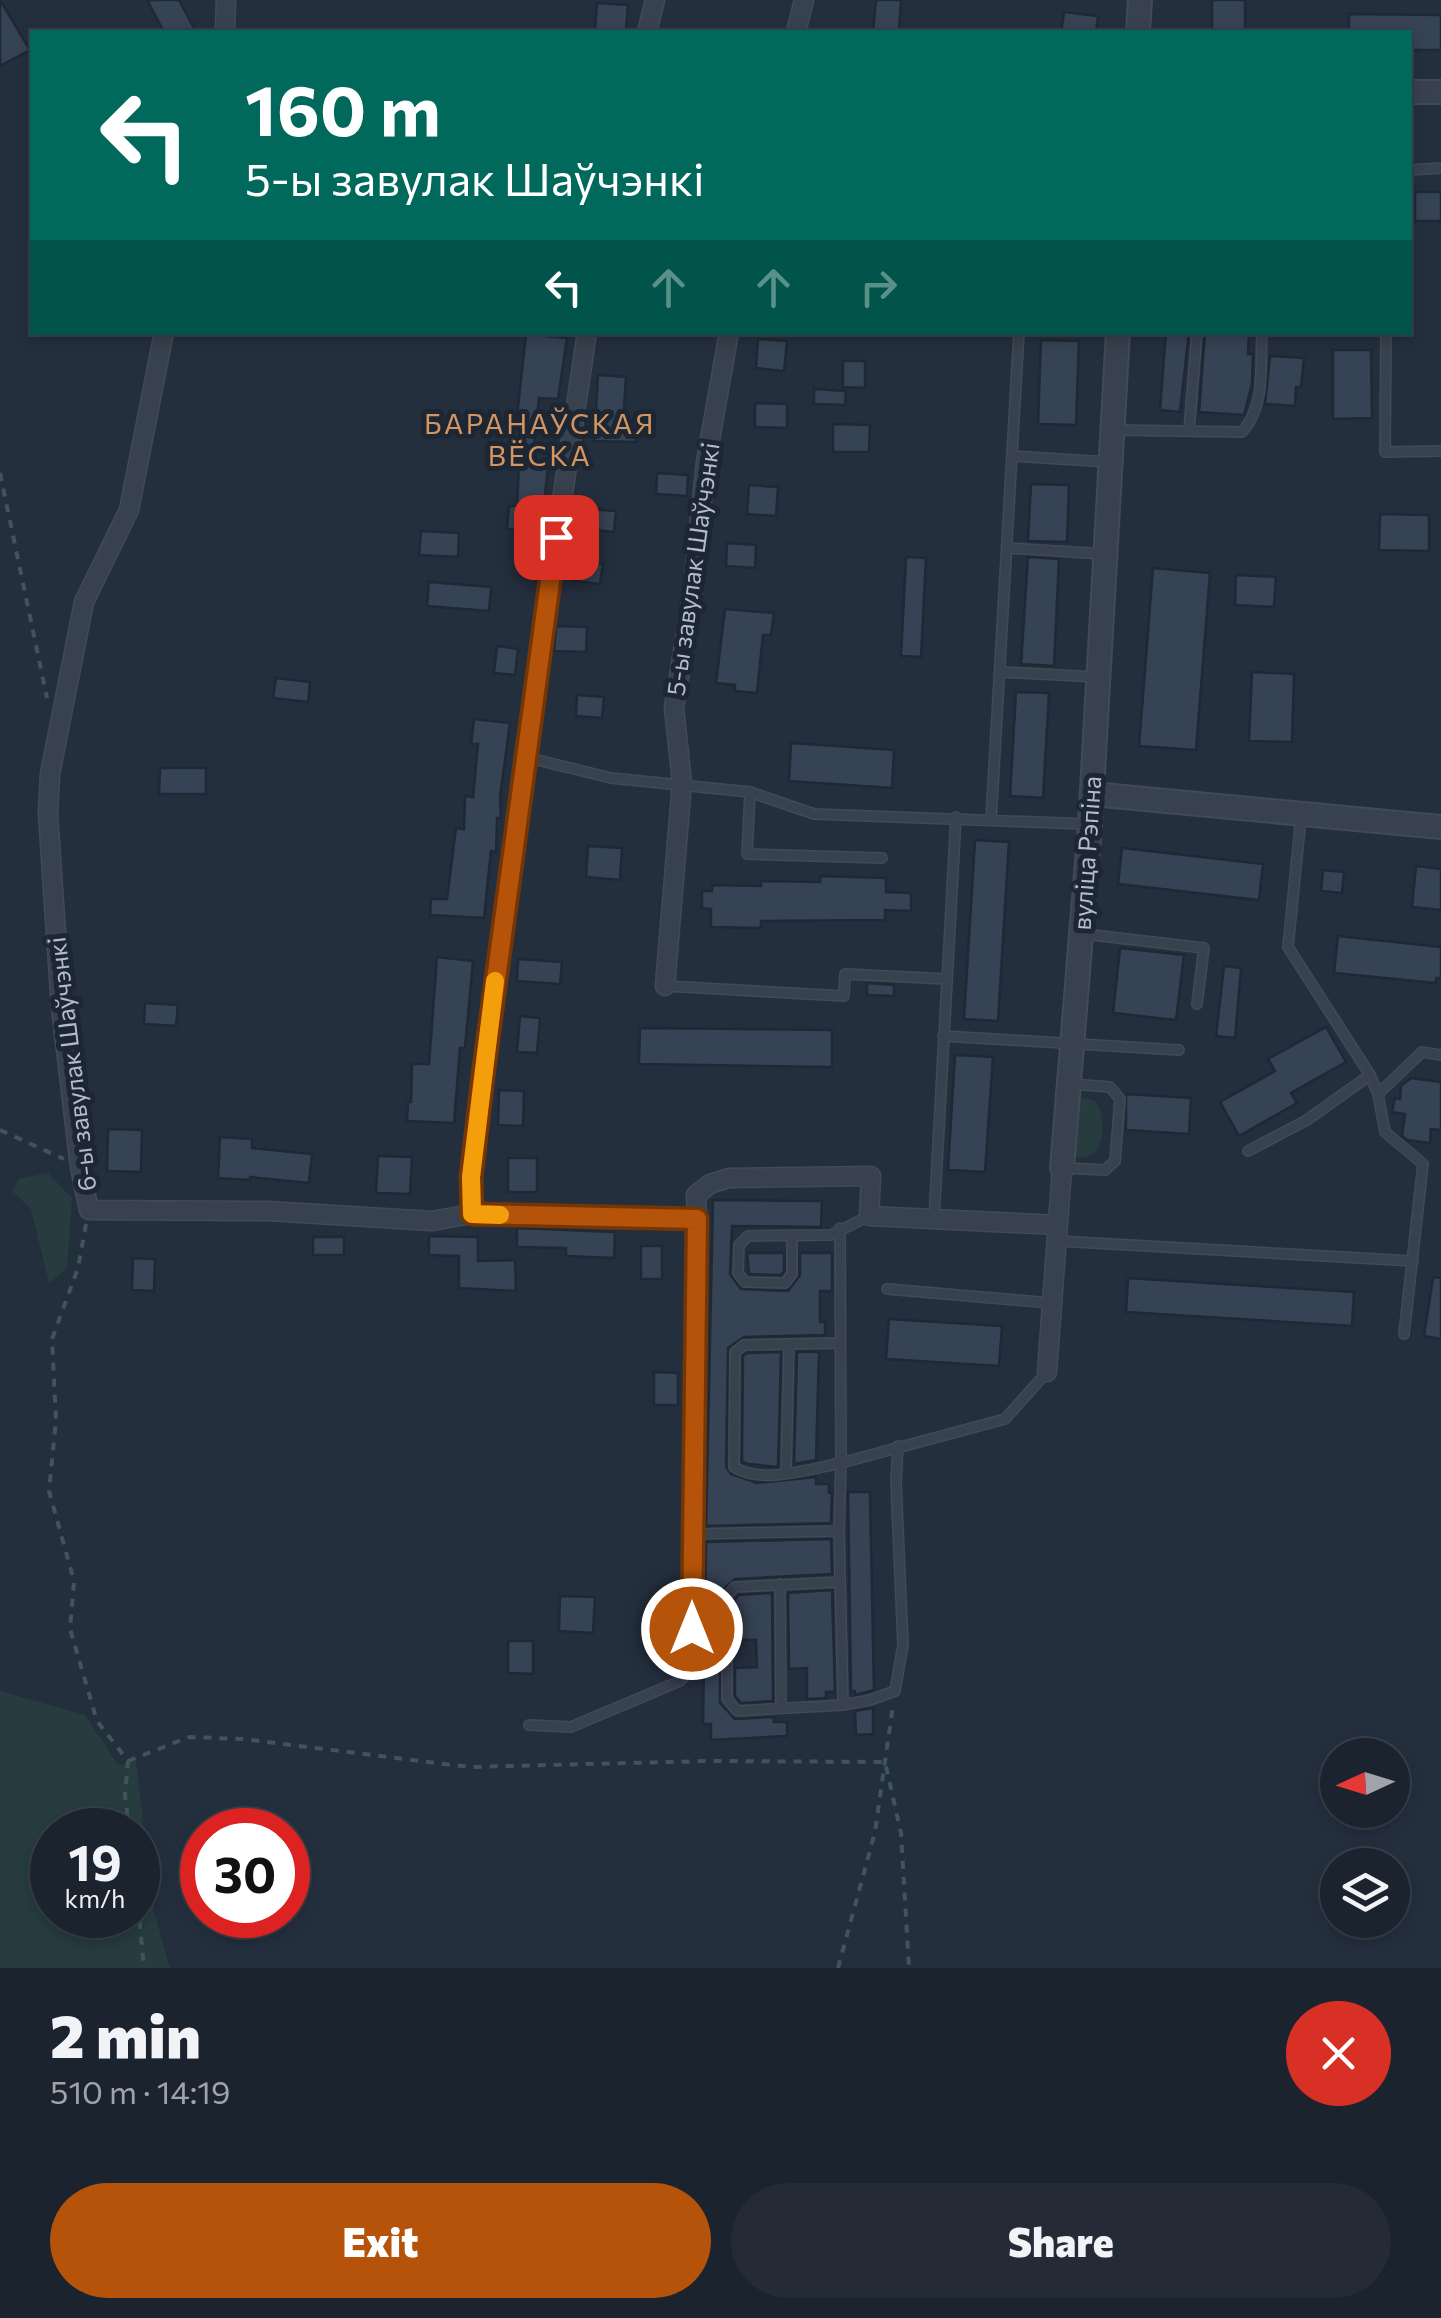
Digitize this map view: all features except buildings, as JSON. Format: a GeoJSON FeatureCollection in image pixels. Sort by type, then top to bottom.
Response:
{"type":"FeatureCollection","features":[{"type":"Feature","properties":{"kind":"street"},"geometry":{"type":"LineString","coordinates":[[225,30],[226,0]]}},
{"type":"Feature","properties":{"kind":"street"},"geometry":{"type":"LineString","coordinates":[[647,30],[654,0]]}},
{"type":"Feature","properties":{"kind":"street"},"geometry":{"type":"LineString","coordinates":[[796,30],[804,0]]}},
{"type":"Feature","properties":{"kind":"street"},"geometry":{"type":"LineString","coordinates":[[1138,30],[1140,0]]}},
{"type":"Feature","properties":{"kind":"street"},"geometry":{"type":"LineString","coordinates":[[1412,92],[1441,92]]}},
{"type":"Feature","properties":{"kind":"street","name":"6-ы завулак Шаўчэнкі"},"geometry":{"type":"LineString","coordinates":[[163,335],[129,510],[84,602],[50,774],[48,814],[61,1008],[89,1210],[268,1211],[432,1221],[472,1214]]}},
{"type":"Feature","properties":{"kind":"street"},"geometry":{"type":"LineString","coordinates":[[587,335],[524,756],[473,1159],[472,1214],[697,1219]]}},
{"type":"Feature","properties":{"kind":"street","name":"5-ы завулак Шаўчэнкі"},"geometry":{"type":"LineString","coordinates":[[665,986],[682,783],[674,707],[692,597],[706,462],[729,335]]}},
{"type":"Feature","properties":{"kind":"street","name":"вуліца Рэпіна"},"geometry":{"type":"LineString","coordinates":[[1047,1372],[1090,824],[1118,335]]}},
{"type":"Feature","properties":{"kind":"street"},"geometry":{"type":"LineString","coordinates":[[1092,794],[1441,827]]}},
{"type":"Feature","properties":{"kind":"street"},"geometry":{"type":"LineString","coordinates":[[692,1661],[696,1196],[710,1184],[729,1178],[872,1176],[869,1216],[1056,1233]]}},
{"type":"Feature","properties":{"kind":"lane"},"geometry":{"type":"LineString","coordinates":[[1412,170],[1441,168]]}},
{"type":"Feature","properties":{"kind":"lane"},"geometry":{"type":"LineString","coordinates":[[991,820],[1019,335]]}},
{"type":"Feature","properties":{"kind":"lane"},"geometry":{"type":"LineString","coordinates":[[1190,432],[1197,335]]}},
{"type":"Feature","properties":{"kind":"lane"},"geometry":{"type":"LineString","coordinates":[[1112,430],[1242,432],[1254,420],[1258,406],[1262,335]]}},
{"type":"Feature","properties":{"kind":"lane"},"geometry":{"type":"LineString","coordinates":[[1386,335],[1385,452],[1441,451]]}},
{"type":"Feature","properties":{"kind":"lane"},"geometry":{"type":"LineString","coordinates":[[1012,456],[1111,462]]}},
{"type":"Feature","properties":{"kind":"lane"},"geometry":{"type":"LineString","coordinates":[[1007,548],[1106,554]]}},
{"type":"Feature","properties":{"kind":"lane"},"geometry":{"type":"LineString","coordinates":[[1000,672],[1099,677]]}},
{"type":"Feature","properties":{"kind":"lane"},"geometry":{"type":"LineString","coordinates":[[524,756],[612,778],[750,792],[814,814],[1090,824]]}},
{"type":"Feature","properties":{"kind":"lane"},"geometry":{"type":"LineString","coordinates":[[750,792],[748,854],[882,858]]}},
{"type":"Feature","properties":{"kind":"lane"},"geometry":{"type":"LineString","coordinates":[[1301,816],[1288,947],[1370,1075],[1385,1132],[1424,1164],[1404,1334]]}},
{"type":"Feature","properties":{"kind":"lane"},"geometry":{"type":"LineString","coordinates":[[934,1220],[956,817]]}},
{"type":"Feature","properties":{"kind":"lane"},"geometry":{"type":"LineString","coordinates":[[1081,934],[1204,948],[1197,1004]]}},
{"type":"Feature","properties":{"kind":"lane"},"geometry":{"type":"LineString","coordinates":[[665,986],[844,996],[845,974],[947,980]]}},
{"type":"Feature","properties":{"kind":"lane"},"geometry":{"type":"LineString","coordinates":[[943,1036],[1180,1050]]}},
{"type":"Feature","properties":{"kind":"lane"},"geometry":{"type":"LineString","coordinates":[[1378,1094],[1422,1052],[1441,1055]]}},
{"type":"Feature","properties":{"kind":"lane"},"geometry":{"type":"LineString","coordinates":[[1248,1152],[1307,1120],[1370,1075]]}},
{"type":"Feature","properties":{"kind":"lane"},"geometry":{"type":"LineString","coordinates":[[1062,1168],[1104,1170],[1115,1161],[1120,1100],[1110,1087],[1069,1084]]}},
{"type":"Feature","properties":{"kind":"lane"},"geometry":{"type":"LineString","coordinates":[[792,1236],[792,1274],[785,1283],[745,1282],[738,1272],[739,1245],[748,1236],[831,1234],[869,1216]]}},
{"type":"Feature","properties":{"kind":"lane"},"geometry":{"type":"LineString","coordinates":[[840,1228],[842,1705]]}},
{"type":"Feature","properties":{"kind":"lane"},"geometry":{"type":"LineString","coordinates":[[1056,1233],[1414,1261]]}},
{"type":"Feature","properties":{"kind":"lane"},"geometry":{"type":"LineString","coordinates":[[886,1289],[1052,1303]]}},
{"type":"Feature","properties":{"kind":"lane"},"geometry":{"type":"LineString","coordinates":[[786,1473],[789,1344]]}},
{"type":"Feature","properties":{"kind":"lane"},"geometry":{"type":"LineString","coordinates":[[840,1344],[744,1345],[736,1352],[734,1467],[746,1474],[786,1473],[841,1463],[1005,1419],[1047,1372]]}},
{"type":"Feature","properties":{"kind":"lane"},"geometry":{"type":"LineString","coordinates":[[840,1582],[735,1586],[727,1596],[727,1699],[737,1710],[842,1705],[895,1690],[903,1645],[898,1446]]}},
{"type":"Feature","properties":{"kind":"lane"},"geometry":{"type":"LineString","coordinates":[[692,1534],[839,1531]]}},
{"type":"Feature","properties":{"kind":"lane"},"geometry":{"type":"LineString","coordinates":[[780,1584],[782,1708]]}},
{"type":"Feature","properties":{"kind":"lane"},"geometry":{"type":"LineString","coordinates":[[528,1724],[571,1727],[680,1680],[692,1661]]}},
{"type":"Feature","properties":{"kind":"path"},"geometry":{"type":"LineString","coordinates":[[0,473],[48,702]]}},
{"type":"Feature","properties":{"kind":"path"},"geometry":{"type":"LineString","coordinates":[[0,1130],[80,1166]]}},
{"type":"Feature","properties":{"kind":"path"},"geometry":{"type":"LineString","coordinates":[[89,1210],[78,1268],[52,1339],[56,1420],[48,1491],[74,1581],[70,1629],[97,1721],[128,1761],[126,1808]]}},
{"type":"Feature","properties":{"kind":"path"},"geometry":{"type":"LineString","coordinates":[[838,1968],[875,1832],[895,1690]]}},
{"type":"Feature","properties":{"kind":"path"},"geometry":{"type":"LineString","coordinates":[[128,1761],[189,1737],[243,1739],[469,1766],[885,1762]]}},
{"type":"Feature","properties":{"kind":"path"},"geometry":{"type":"LineString","coordinates":[[885,1762],[901,1834],[909,1968]]}},
{"type":"Feature","properties":{"kind":"path"},"geometry":{"type":"LineString","coordinates":[[141,1938],[144,1968]]}},
{"type":"Feature","properties":{"kind":"green space"},"geometry":{"type":"Polygon","coordinates":[[[1076,1101],[1095,1101],[1102,1118],[1098,1148],[1084,1157],[1074,1156],[1076,1101]]]}},
{"type":"Feature","properties":{"kind":"green space"},"geometry":{"type":"Polygon","coordinates":[[[48,1173],[72,1198],[67,1268],[49,1283],[31,1209],[12,1191],[19,1179],[48,1173]]]}},
{"type":"Feature","properties":{"kind":"green space"},"geometry":{"type":"Polygon","coordinates":[[[0,1691],[85,1715],[118,1765],[136,1761],[142,1808],[30,1808],[30,1938],[160,1938],[160,1933],[170,1968],[0,1968],[0,1691]]]}},
{"type":"Feature","properties":{"kind":"slow traffic"},"geometry":{"type":"LineString","coordinates":[[495,981],[471,1177],[472,1214],[500,1215]]}},
{"type":"Feature","properties":{"kind":"district","name":"БАРАНАЎСКАЯ ВЁСКА"},"geometry":{"type":"Point","coordinates":[540,440]}},
{"type":"Feature","properties":{"kind":"route"},"geometry":{"type":"LineString","coordinates":[[556,537],[484,1068],[471,1177],[472,1214],[697,1219],[692,1629]]}}]}
